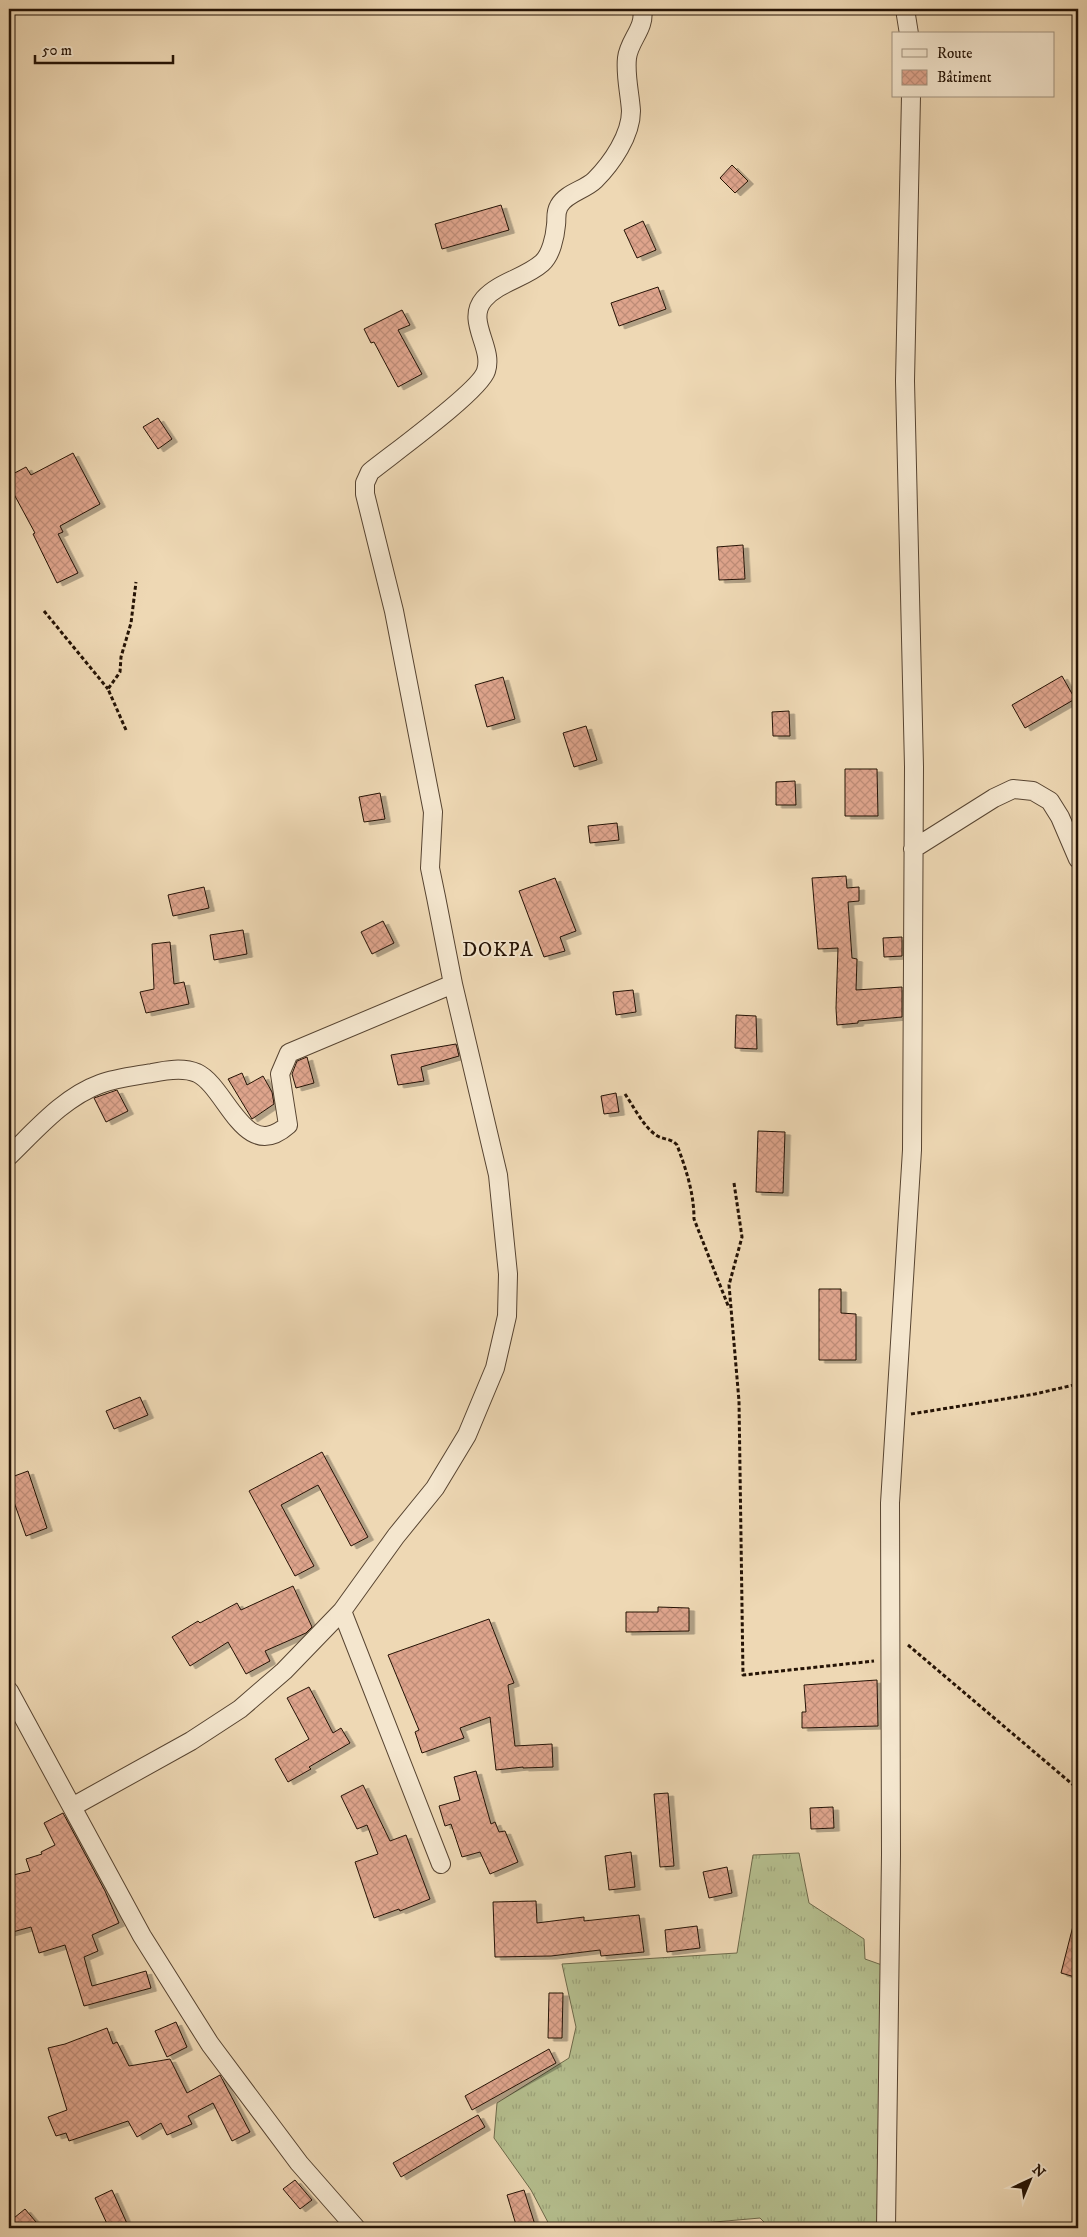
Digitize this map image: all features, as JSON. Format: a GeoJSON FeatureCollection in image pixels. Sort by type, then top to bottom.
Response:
{"type":"FeatureCollection","features":[{"type":"Feature","properties":{"kind":"street"},"geometry":{"type":"LineString","coordinates":[[72,1807],[159,1760],[240,1708],[284,1671],[342,1611],[396,1536],[435,1488],[467,1435],[495,1368],[507,1316],[508,1274],[498,1174],[453,984],[430,868],[432,812],[394,611],[365,494],[365,483],[370,472],[441,417],[479,383],[486,372],[488,358],[476,319],[478,308],[491,292],[543,262],[550,249],[559,205],[565,199],[594,181],[618,148],[630,124],[626,59],[642,22],[642,9]]}},
{"type":"Feature","properties":{"kind":"street"},"geometry":{"type":"LineString","coordinates":[[905,9],[909,32]]}},
{"type":"Feature","properties":{"kind":"street"},"geometry":{"type":"LineString","coordinates":[[886,2228],[891,1855],[890,1503],[912,1150],[914,767],[905,381],[911,98]]}},
{"type":"Feature","properties":{"kind":"street"},"geometry":{"type":"LineString","coordinates":[[913,849],[994,798],[1013,789],[1033,791],[1050,801],[1060,817],[1078,860]]}},
{"type":"Feature","properties":{"kind":"street"},"geometry":{"type":"LineString","coordinates":[[9,1156],[75,1096],[100,1084],[174,1069],[196,1073],[209,1081],[233,1116],[248,1131],[264,1135],[280,1132],[288,1125],[280,1074],[289,1053],[453,984]]}},
{"type":"Feature","properties":{"kind":"street"},"geometry":{"type":"LineString","coordinates":[[342,1611],[441,1864]]}},
{"type":"Feature","properties":{"kind":"street"},"geometry":{"type":"LineString","coordinates":[[9,1690],[142,1936],[210,2044],[299,2163],[356,2228]]}},
{"type":"Feature","properties":{"kind":"path"},"geometry":{"type":"LineString","coordinates":[[108,690],[120,672],[121,657],[131,623],[136,582]]}},
{"type":"Feature","properties":{"kind":"path"},"geometry":{"type":"LineString","coordinates":[[44,611],[108,690],[126,730]]}},
{"type":"Feature","properties":{"kind":"path"},"geometry":{"type":"LineString","coordinates":[[625,1094],[647,1126],[657,1136],[672,1140],[677,1145],[690,1184],[694,1205],[694,1219],[730,1311]]}},
{"type":"Feature","properties":{"kind":"path"},"geometry":{"type":"LineString","coordinates":[[734,1183],[742,1237],[729,1285],[739,1401],[743,1676],[890,1660]]}},
{"type":"Feature","properties":{"kind":"path"},"geometry":{"type":"LineString","coordinates":[[896,1417],[1035,1394],[1078,1384]]}},
{"type":"Feature","properties":{"kind":"path"},"geometry":{"type":"LineString","coordinates":[[890,1630],[1078,1789]]}},
{"type":"Feature","properties":{"kind":"green space"},"geometry":{"type":"Polygon","coordinates":[[[799,1853],[809,1903],[864,1939],[865,1959],[882,1965],[880,2228],[770,2228],[760,2218],[681,2225],[674,2228],[551,2228],[531,2190],[494,2138],[497,2103],[569,2058],[576,2027],[562,1964],[737,1953],[753,1855],[799,1853]]]}},
{"type":"Feature","properties":{"kind":"building"},"geometry":{"type":"Polygon","coordinates":[[[732,165],[748,181],[735,193],[720,178],[732,165]]]}},
{"type":"Feature","properties":{"kind":"building"},"geometry":{"type":"Polygon","coordinates":[[[501,205],[509,230],[442,249],[435,224],[501,205]]]}},
{"type":"Feature","properties":{"kind":"building"},"geometry":{"type":"Polygon","coordinates":[[[643,221],[656,250],[637,258],[624,230],[643,221]]]}},
{"type":"Feature","properties":{"kind":"building"},"geometry":{"type":"Polygon","coordinates":[[[658,287],[666,309],[619,326],[611,303],[658,287]]]}},
{"type":"Feature","properties":{"kind":"building"},"geometry":{"type":"Polygon","coordinates":[[[402,310],[410,325],[398,330],[422,374],[398,387],[374,342],[371,343],[364,329],[402,310]]]}},
{"type":"Feature","properties":{"kind":"building"},"geometry":{"type":"Polygon","coordinates":[[[158,418],[172,439],[158,449],[143,427],[158,418]]]}},
{"type":"Feature","properties":{"kind":"building"},"geometry":{"type":"Polygon","coordinates":[[[73,453],[100,504],[60,526],[63,532],[58,534],[78,573],[57,583],[33,534],[35,533],[9,485],[9,476],[26,467],[31,475],[73,453]]]}},
{"type":"Feature","properties":{"kind":"building"},"geometry":{"type":"Polygon","coordinates":[[[743,545],[745,579],[719,580],[717,547],[743,545]]]}},
{"type":"Feature","properties":{"kind":"building"},"geometry":{"type":"Polygon","coordinates":[[[1062,676],[1075,699],[1025,728],[1012,705],[1062,676]]]}},
{"type":"Feature","properties":{"kind":"building"},"geometry":{"type":"Polygon","coordinates":[[[503,677],[515,719],[487,727],[475,685],[503,677]]]}},
{"type":"Feature","properties":{"kind":"building"},"geometry":{"type":"Polygon","coordinates":[[[789,711],[790,736],[773,736],[772,712],[789,711]]]}},
{"type":"Feature","properties":{"kind":"building"},"geometry":{"type":"Polygon","coordinates":[[[586,726],[597,760],[574,767],[563,733],[586,726]]]}},
{"type":"Feature","properties":{"kind":"building"},"geometry":{"type":"Polygon","coordinates":[[[845,769],[877,769],[878,816],[845,816],[845,769]]]}},
{"type":"Feature","properties":{"kind":"building"},"geometry":{"type":"Polygon","coordinates":[[[795,781],[796,805],[776,805],[776,782],[795,781]]]}},
{"type":"Feature","properties":{"kind":"building"},"geometry":{"type":"Polygon","coordinates":[[[380,793],[385,819],[364,822],[359,797],[380,793]]]}},
{"type":"Feature","properties":{"kind":"building"},"geometry":{"type":"Polygon","coordinates":[[[617,823],[619,840],[590,843],[588,826],[617,823]]]}},
{"type":"Feature","properties":{"kind":"building"},"geometry":{"type":"Polygon","coordinates":[[[846,876],[847,888],[859,887],[859,901],[848,902],[852,958],[857,959],[856,990],[902,987],[902,1017],[837,1025],[838,948],[818,949],[812,878],[846,876]]]}},
{"type":"Feature","properties":{"kind":"building"},"geometry":{"type":"Polygon","coordinates":[[[555,878],[576,931],[560,937],[565,951],[544,957],[519,891],[555,878]]]}},
{"type":"Feature","properties":{"kind":"building"},"geometry":{"type":"Polygon","coordinates":[[[204,887],[209,908],[173,916],[168,895],[204,887]]]}},
{"type":"Feature","properties":{"kind":"building"},"geometry":{"type":"Polygon","coordinates":[[[383,921],[394,943],[372,954],[361,932],[383,921]]]}},
{"type":"Feature","properties":{"kind":"building"},"geometry":{"type":"Polygon","coordinates":[[[243,930],[247,954],[214,960],[210,935],[243,930]]]}},
{"type":"Feature","properties":{"kind":"building"},"geometry":{"type":"Polygon","coordinates":[[[902,937],[902,956],[884,957],[883,938],[902,937]]]}},
{"type":"Feature","properties":{"kind":"building"},"geometry":{"type":"Polygon","coordinates":[[[170,942],[174,984],[184,982],[189,1004],[146,1013],[140,992],[154,989],[152,944],[170,942]]]}},
{"type":"Feature","properties":{"kind":"building"},"geometry":{"type":"Polygon","coordinates":[[[633,990],[636,1012],[616,1015],[613,992],[633,990]]]}},
{"type":"Feature","properties":{"kind":"building"},"geometry":{"type":"Polygon","coordinates":[[[736,1015],[756,1016],[757,1049],[735,1048],[736,1015]]]}},
{"type":"Feature","properties":{"kind":"building"},"geometry":{"type":"Polygon","coordinates":[[[456,1044],[459,1056],[421,1067],[424,1081],[398,1085],[391,1055],[456,1044]]]}},
{"type":"Feature","properties":{"kind":"building"},"geometry":{"type":"Polygon","coordinates":[[[307,1057],[314,1083],[296,1088],[292,1074],[297,1061],[307,1057]]]}},
{"type":"Feature","properties":{"kind":"building"},"geometry":{"type":"Polygon","coordinates":[[[242,1073],[247,1085],[263,1076],[272,1092],[274,1104],[252,1119],[228,1079],[242,1073]]]}},
{"type":"Feature","properties":{"kind":"building"},"geometry":{"type":"Polygon","coordinates":[[[117,1090],[128,1111],[106,1122],[94,1098],[117,1090]]]}},
{"type":"Feature","properties":{"kind":"building"},"geometry":{"type":"Polygon","coordinates":[[[616,1093],[619,1112],[604,1114],[601,1096],[616,1093]]]}},
{"type":"Feature","properties":{"kind":"building"},"geometry":{"type":"Polygon","coordinates":[[[758,1131],[785,1132],[783,1193],[756,1192],[758,1131]]]}},
{"type":"Feature","properties":{"kind":"building"},"geometry":{"type":"Polygon","coordinates":[[[819,1289],[841,1289],[841,1313],[856,1314],[856,1360],[819,1360],[819,1289]]]}},
{"type":"Feature","properties":{"kind":"building"},"geometry":{"type":"Polygon","coordinates":[[[140,1397],[148,1415],[114,1429],[106,1411],[140,1397]]]}},
{"type":"Feature","properties":{"kind":"building"},"geometry":{"type":"Polygon","coordinates":[[[322,1452],[368,1537],[351,1546],[318,1485],[281,1505],[314,1566],[295,1576],[249,1491],[322,1452]]]}},
{"type":"Feature","properties":{"kind":"building"},"geometry":{"type":"Polygon","coordinates":[[[28,1471],[47,1528],[26,1536],[9,1488],[9,1478],[28,1471]]]}},
{"type":"Feature","properties":{"kind":"building"},"geometry":{"type":"Polygon","coordinates":[[[293,1586],[312,1627],[306,1633],[265,1651],[270,1661],[246,1674],[228,1642],[190,1666],[172,1637],[198,1621],[200,1623],[237,1603],[241,1610],[293,1586]]]}},
{"type":"Feature","properties":{"kind":"building"},"geometry":{"type":"Polygon","coordinates":[[[658,1607],[689,1608],[689,1631],[626,1632],[626,1612],[658,1612],[658,1607]]]}},
{"type":"Feature","properties":{"kind":"building"},"geometry":{"type":"Polygon","coordinates":[[[489,1619],[514,1683],[508,1685],[515,1746],[552,1744],[553,1767],[523,1767],[496,1770],[490,1717],[460,1728],[464,1738],[422,1753],[415,1732],[419,1730],[388,1655],[489,1619]]]}},
{"type":"Feature","properties":{"kind":"building"},"geometry":{"type":"Polygon","coordinates":[[[877,1680],[878,1726],[802,1728],[802,1712],[806,1712],[804,1685],[877,1680]]]}},
{"type":"Feature","properties":{"kind":"building"},"geometry":{"type":"Polygon","coordinates":[[[309,1687],[333,1733],[341,1728],[350,1743],[309,1767],[311,1769],[288,1782],[275,1759],[309,1739],[287,1698],[309,1687]]]}},
{"type":"Feature","properties":{"kind":"building"},"geometry":{"type":"Polygon","coordinates":[[[476,1771],[491,1824],[495,1822],[499,1832],[505,1831],[518,1862],[490,1874],[480,1852],[462,1857],[451,1824],[445,1826],[439,1806],[460,1800],[454,1777],[476,1771]]]}},
{"type":"Feature","properties":{"kind":"building"},"geometry":{"type":"Polygon","coordinates":[[[363,1785],[390,1841],[406,1835],[430,1899],[400,1911],[399,1909],[374,1918],[355,1862],[378,1854],[367,1825],[357,1829],[341,1796],[363,1785]]]}},
{"type":"Feature","properties":{"kind":"building"},"geometry":{"type":"Polygon","coordinates":[[[668,1793],[674,1866],[660,1867],[654,1794],[668,1793]]]}},
{"type":"Feature","properties":{"kind":"building"},"geometry":{"type":"Polygon","coordinates":[[[833,1807],[834,1828],[811,1829],[810,1808],[833,1807]]]}},
{"type":"Feature","properties":{"kind":"building"},"geometry":{"type":"Polygon","coordinates":[[[63,1813],[105,1891],[119,1923],[92,1935],[98,1951],[84,1957],[92,1986],[146,1971],[151,1988],[84,2006],[65,1945],[39,1953],[31,1927],[9,1933],[9,1876],[30,1871],[26,1859],[42,1854],[41,1852],[55,1845],[44,1823],[63,1813]]]}},
{"type":"Feature","properties":{"kind":"building"},"geometry":{"type":"Polygon","coordinates":[[[631,1852],[635,1887],[609,1890],[605,1856],[631,1852]]]}},
{"type":"Feature","properties":{"kind":"building"},"geometry":{"type":"Polygon","coordinates":[[[727,1867],[732,1893],[709,1898],[703,1872],[727,1867]]]}},
{"type":"Feature","properties":{"kind":"building"},"geometry":{"type":"Polygon","coordinates":[[[536,1901],[537,1923],[584,1917],[584,1921],[639,1915],[644,1952],[601,1956],[600,1950],[551,1956],[495,1957],[493,1902],[536,1901]]]}},
{"type":"Feature","properties":{"kind":"building"},"geometry":{"type":"Polygon","coordinates":[[[697,1926],[700,1948],[667,1952],[665,1930],[697,1926]]]}},
{"type":"Feature","properties":{"kind":"building"},"geometry":{"type":"Polygon","coordinates":[[[1073,1926],[1078,1927],[1078,1964],[1075,1977],[1061,1973],[1073,1926]]]}},
{"type":"Feature","properties":{"kind":"building"},"geometry":{"type":"Polygon","coordinates":[[[549,1993],[563,1993],[562,2038],[548,2038],[549,1993]]]}},
{"type":"Feature","properties":{"kind":"building"},"geometry":{"type":"Polygon","coordinates":[[[176,2022],[187,2047],[167,2057],[155,2031],[176,2022]]]}},
{"type":"Feature","properties":{"kind":"building"},"geometry":{"type":"Polygon","coordinates":[[[107,2028],[113,2044],[117,2042],[129,2066],[170,2059],[187,2093],[220,2075],[250,2132],[232,2141],[213,2103],[188,2116],[192,2124],[167,2135],[161,2123],[137,2137],[128,2121],[69,2141],[66,2133],[56,2136],[48,2117],[67,2110],[48,2048],[65,2044],[107,2028]]]}},
{"type":"Feature","properties":{"kind":"building"},"geometry":{"type":"Polygon","coordinates":[[[549,2049],[556,2063],[472,2110],[465,2096],[549,2049]]]}},
{"type":"Feature","properties":{"kind":"building"},"geometry":{"type":"Polygon","coordinates":[[[478,2115],[485,2127],[401,2177],[393,2163],[478,2115]]]}},
{"type":"Feature","properties":{"kind":"building"},"geometry":{"type":"Polygon","coordinates":[[[295,2180],[312,2200],[300,2209],[283,2189],[295,2180]]]}},
{"type":"Feature","properties":{"kind":"building"},"geometry":{"type":"Polygon","coordinates":[[[112,2190],[129,2228],[109,2228],[95,2198],[112,2190]]]}},
{"type":"Feature","properties":{"kind":"building"},"geometry":{"type":"Polygon","coordinates":[[[524,2190],[536,2228],[517,2228],[507,2195],[524,2190]]]}},
{"type":"Feature","properties":{"kind":"building"},"geometry":{"type":"Polygon","coordinates":[[[25,2209],[36,2222],[27,2228],[9,2228],[9,2222],[25,2209]]]}},
{"type":"Feature","properties":{"kind":"district","name":"DOKPA"},"geometry":{"type":"Point","coordinates":[498,950]}}]}
